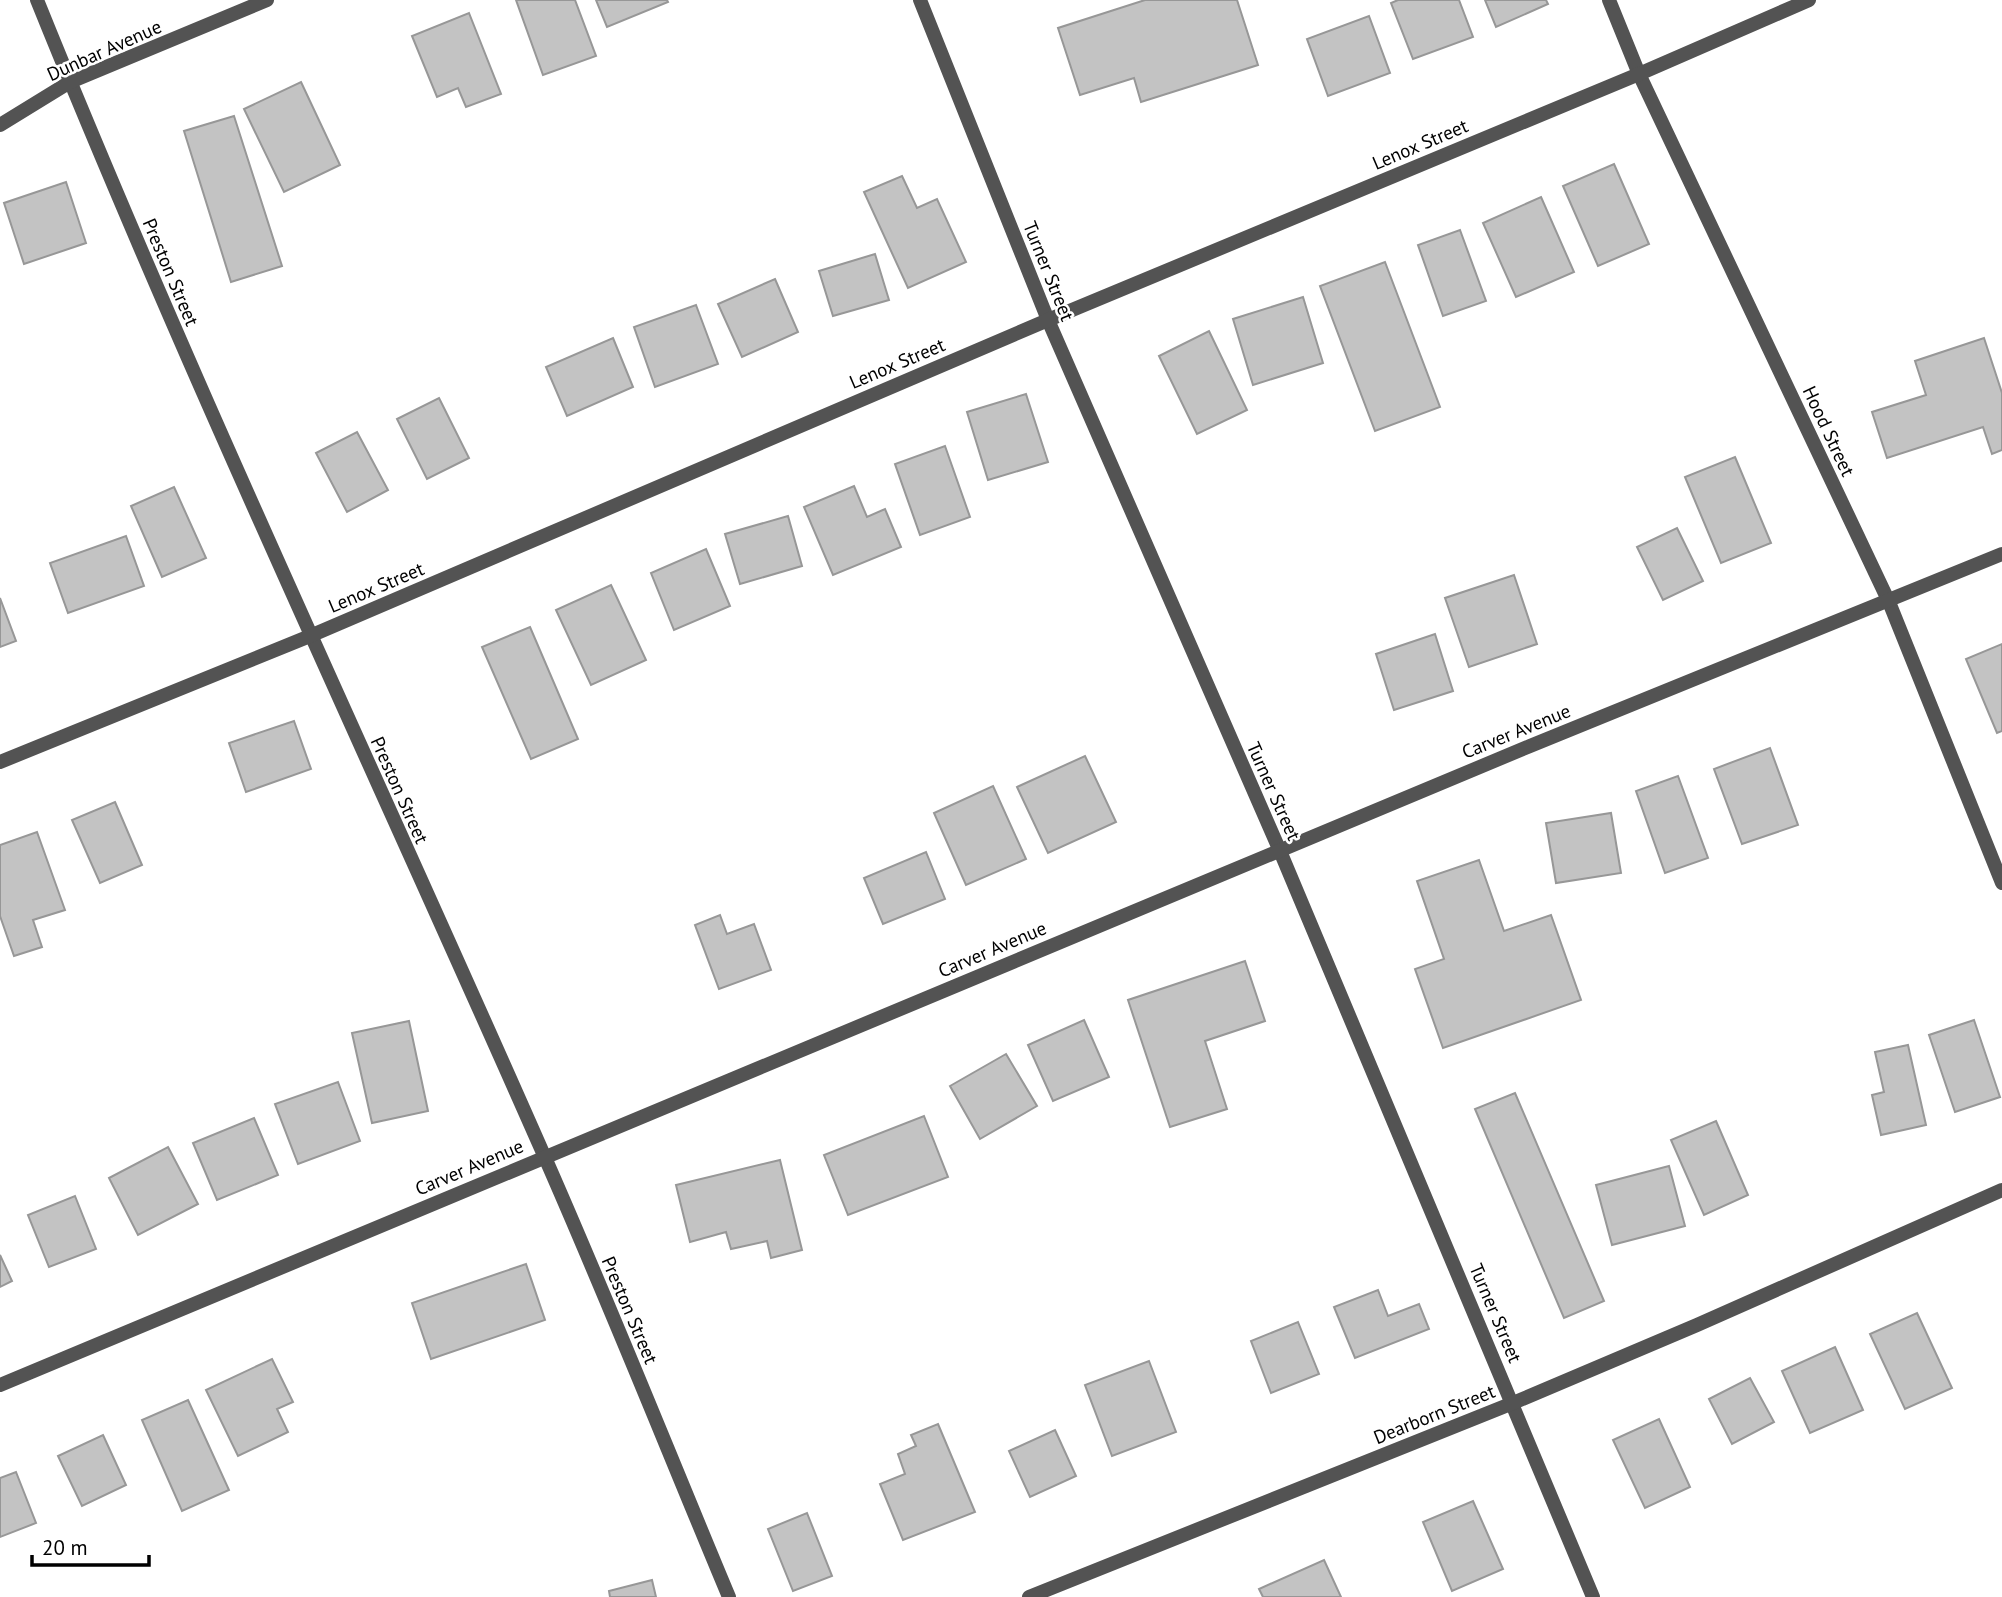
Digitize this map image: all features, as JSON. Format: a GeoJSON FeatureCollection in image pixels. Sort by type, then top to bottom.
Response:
{"type":"FeatureCollection","features":[{"type":"Feature","properties":{"kind":"street","name":"Preston Street"},"geometry":{"type":"LineString","coordinates":[[37,0],[173,327],[544,1156],[729,1597]]}},
{"type":"Feature","properties":{"kind":"street","name":"Dunbar Avenue"},"geometry":{"type":"LineString","coordinates":[[0,125],[70,82],[267,0]]}},
{"type":"Feature","properties":{"kind":"street","name":"Turner Street"},"geometry":{"type":"LineString","coordinates":[[920,0],[1048,320],[1280,851],[1593,1597]]}},
{"type":"Feature","properties":{"kind":"street","name":"Hood Street"},"geometry":{"type":"LineString","coordinates":[[1609,0],[1639,74],[1889,602],[2002,883]]}},
{"type":"Feature","properties":{"kind":"street","name":"Lenox Street"},"geometry":{"type":"LineString","coordinates":[[0,762],[310,636],[1048,320],[1639,74],[1809,0]]}},
{"type":"Feature","properties":{"kind":"street","name":"Carver Avenue"},"geometry":{"type":"LineString","coordinates":[[0,1385],[1530,746],[2002,554]]}},
{"type":"Feature","properties":{"kind":"street","name":"Dearborn Street"},"geometry":{"type":"LineString","coordinates":[[1029,1597],[1513,1404],[2002,1189]]}},
{"type":"Feature","properties":{"kind":"building"},"geometry":{"type":"Polygon","coordinates":[[[516,0],[575,0],[596,56],[543,75],[516,0]]]}},
{"type":"Feature","properties":{"kind":"building"},"geometry":{"type":"Polygon","coordinates":[[[596,0],[667,0],[668,2],[607,27],[596,0]]]}},
{"type":"Feature","properties":{"kind":"building"},"geometry":{"type":"Polygon","coordinates":[[[1145,0],[1237,0],[1258,65],[1141,102],[1134,78],[1080,95],[1058,28],[1145,0]]]}},
{"type":"Feature","properties":{"kind":"building"},"geometry":{"type":"Polygon","coordinates":[[[1398,0],[1459,0],[1473,37],[1413,59],[1391,3],[1398,0]]]}},
{"type":"Feature","properties":{"kind":"building"},"geometry":{"type":"Polygon","coordinates":[[[1485,0],[1546,0],[1548,4],[1496,27],[1485,0]]]}},
{"type":"Feature","properties":{"kind":"building"},"geometry":{"type":"Polygon","coordinates":[[[469,13],[501,94],[466,107],[458,88],[437,97],[412,36],[469,13]]]}},
{"type":"Feature","properties":{"kind":"building"},"geometry":{"type":"Polygon","coordinates":[[[1369,16],[1390,73],[1328,96],[1307,39],[1369,16]]]}},
{"type":"Feature","properties":{"kind":"building"},"geometry":{"type":"Polygon","coordinates":[[[301,82],[340,165],[284,192],[244,109],[301,82]]]}},
{"type":"Feature","properties":{"kind":"building"},"geometry":{"type":"Polygon","coordinates":[[[234,116],[282,266],[231,282],[184,131],[234,116]]]}},
{"type":"Feature","properties":{"kind":"building"},"geometry":{"type":"Polygon","coordinates":[[[1614,164],[1649,244],[1598,266],[1563,186],[1614,164]]]}},
{"type":"Feature","properties":{"kind":"building"},"geometry":{"type":"Polygon","coordinates":[[[902,176],[917,208],[937,199],[966,262],[908,288],[864,192],[902,176]]]}},
{"type":"Feature","properties":{"kind":"building"},"geometry":{"type":"Polygon","coordinates":[[[66,182],[86,243],[24,264],[4,203],[66,182]]]}},
{"type":"Feature","properties":{"kind":"building"},"geometry":{"type":"Polygon","coordinates":[[[1541,197],[1574,272],[1516,297],[1483,223],[1541,197]]]}},
{"type":"Feature","properties":{"kind":"building"},"geometry":{"type":"Polygon","coordinates":[[[1460,230],[1486,301],[1443,316],[1418,245],[1460,230]]]}},
{"type":"Feature","properties":{"kind":"building"},"geometry":{"type":"Polygon","coordinates":[[[875,254],[889,300],[833,316],[819,271],[875,254]]]}},
{"type":"Feature","properties":{"kind":"building"},"geometry":{"type":"Polygon","coordinates":[[[1385,262],[1440,407],[1375,431],[1320,286],[1385,262]]]}},
{"type":"Feature","properties":{"kind":"building"},"geometry":{"type":"Polygon","coordinates":[[[775,279],[798,332],[742,357],[718,304],[775,279]]]}},
{"type":"Feature","properties":{"kind":"building"},"geometry":{"type":"Polygon","coordinates":[[[1303,297],[1323,363],[1253,385],[1233,319],[1303,297]]]}},
{"type":"Feature","properties":{"kind":"building"},"geometry":{"type":"Polygon","coordinates":[[[696,305],[718,364],[655,387],[634,327],[696,305]]]}},
{"type":"Feature","properties":{"kind":"building"},"geometry":{"type":"Polygon","coordinates":[[[1209,331],[1247,410],[1197,434],[1159,356],[1209,331]]]}},
{"type":"Feature","properties":{"kind":"building"},"geometry":{"type":"Polygon","coordinates":[[[613,338],[633,387],[567,416],[546,367],[613,338]]]}},
{"type":"Feature","properties":{"kind":"building"},"geometry":{"type":"Polygon","coordinates":[[[1984,338],[2002,393],[2002,450],[1992,454],[1983,427],[1887,458],[1872,412],[1926,395],[1915,361],[1984,338]]]}},
{"type":"Feature","properties":{"kind":"building"},"geometry":{"type":"Polygon","coordinates":[[[1026,394],[1048,462],[988,480],[967,412],[1026,394]]]}},
{"type":"Feature","properties":{"kind":"building"},"geometry":{"type":"Polygon","coordinates":[[[439,398],[469,458],[427,479],[397,419],[439,398]]]}},
{"type":"Feature","properties":{"kind":"building"},"geometry":{"type":"Polygon","coordinates":[[[357,432],[388,490],[347,512],[316,453],[357,432]]]}},
{"type":"Feature","properties":{"kind":"building"},"geometry":{"type":"Polygon","coordinates":[[[945,446],[970,517],[920,535],[895,464],[945,446]]]}},
{"type":"Feature","properties":{"kind":"building"},"geometry":{"type":"Polygon","coordinates":[[[1735,457],[1771,543],[1721,563],[1685,477],[1735,457]]]}},
{"type":"Feature","properties":{"kind":"building"},"geometry":{"type":"Polygon","coordinates":[[[854,486],[867,517],[885,509],[901,547],[833,575],[804,507],[854,486]]]}},
{"type":"Feature","properties":{"kind":"building"},"geometry":{"type":"Polygon","coordinates":[[[174,487],[206,558],[162,577],[131,506],[174,487]]]}},
{"type":"Feature","properties":{"kind":"building"},"geometry":{"type":"Polygon","coordinates":[[[788,516],[802,566],[740,584],[725,534],[788,516]]]}},
{"type":"Feature","properties":{"kind":"building"},"geometry":{"type":"Polygon","coordinates":[[[1677,528],[1703,581],[1663,600],[1637,547],[1677,528]]]}},
{"type":"Feature","properties":{"kind":"building"},"geometry":{"type":"Polygon","coordinates":[[[126,536],[144,586],[68,613],[50,563],[126,536]]]}},
{"type":"Feature","properties":{"kind":"building"},"geometry":{"type":"Polygon","coordinates":[[[706,549],[730,606],[674,630],[651,573],[706,549]]]}},
{"type":"Feature","properties":{"kind":"building"},"geometry":{"type":"Polygon","coordinates":[[[1514,575],[1537,644],[1469,667],[1445,598],[1514,575]]]}},
{"type":"Feature","properties":{"kind":"building"},"geometry":{"type":"Polygon","coordinates":[[[611,585],[646,660],[591,685],[556,610],[611,585]]]}},
{"type":"Feature","properties":{"kind":"building"},"geometry":{"type":"Polygon","coordinates":[[[0,598],[16,641],[0,647],[0,598]]]}},
{"type":"Feature","properties":{"kind":"building"},"geometry":{"type":"Polygon","coordinates":[[[530,627],[578,739],[531,759],[482,647],[530,627]]]}},
{"type":"Feature","properties":{"kind":"building"},"geometry":{"type":"Polygon","coordinates":[[[1435,634],[1453,691],[1394,710],[1376,654],[1435,634]]]}},
{"type":"Feature","properties":{"kind":"building"},"geometry":{"type":"Polygon","coordinates":[[[2002,644],[2002,731],[1997,733],[1966,659],[2002,644]]]}},
{"type":"Feature","properties":{"kind":"building"},"geometry":{"type":"Polygon","coordinates":[[[294,721],[311,769],[246,792],[229,743],[294,721]]]}},
{"type":"Feature","properties":{"kind":"building"},"geometry":{"type":"Polygon","coordinates":[[[1770,748],[1798,825],[1742,844],[1714,769],[1770,748]]]}},
{"type":"Feature","properties":{"kind":"building"},"geometry":{"type":"Polygon","coordinates":[[[1085,756],[1116,822],[1048,853],[1017,787],[1085,756]]]}},
{"type":"Feature","properties":{"kind":"building"},"geometry":{"type":"Polygon","coordinates":[[[1678,776],[1708,858],[1665,873],[1636,791],[1678,776]]]}},
{"type":"Feature","properties":{"kind":"building"},"geometry":{"type":"Polygon","coordinates":[[[993,786],[1026,859],[966,885],[934,813],[993,786]]]}},
{"type":"Feature","properties":{"kind":"building"},"geometry":{"type":"Polygon","coordinates":[[[115,802],[142,865],[100,883],[72,820],[115,802]]]}},
{"type":"Feature","properties":{"kind":"building"},"geometry":{"type":"Polygon","coordinates":[[[1611,813],[1621,873],[1556,883],[1546,823],[1611,813]]]}},
{"type":"Feature","properties":{"kind":"building"},"geometry":{"type":"Polygon","coordinates":[[[37,832],[65,910],[33,920],[42,947],[14,956],[0,916],[0,845],[37,832]]]}},
{"type":"Feature","properties":{"kind":"building"},"geometry":{"type":"Polygon","coordinates":[[[926,852],[945,899],[883,924],[864,878],[926,852]]]}},
{"type":"Feature","properties":{"kind":"building"},"geometry":{"type":"Polygon","coordinates":[[[1479,860],[1504,931],[1551,915],[1581,1000],[1443,1048],[1415,969],[1444,959],[1417,881],[1479,860]]]}},
{"type":"Feature","properties":{"kind":"building"},"geometry":{"type":"Polygon","coordinates":[[[720,915],[727,934],[754,924],[771,970],[719,989],[695,925],[720,915]]]}},
{"type":"Feature","properties":{"kind":"building"},"geometry":{"type":"Polygon","coordinates":[[[1245,961],[1265,1021],[1205,1041],[1227,1109],[1170,1127],[1128,1000],[1245,961]]]}},
{"type":"Feature","properties":{"kind":"building"},"geometry":{"type":"Polygon","coordinates":[[[1084,1020],[1109,1077],[1053,1101],[1028,1045],[1084,1020]]]}},
{"type":"Feature","properties":{"kind":"building"},"geometry":{"type":"Polygon","coordinates":[[[1974,1020],[2000,1097],[1955,1112],[1929,1035],[1974,1020]]]}},
{"type":"Feature","properties":{"kind":"building"},"geometry":{"type":"Polygon","coordinates":[[[409,1021],[428,1111],[372,1123],[352,1033],[409,1021]]]}},
{"type":"Feature","properties":{"kind":"building"},"geometry":{"type":"Polygon","coordinates":[[[1908,1045],[1926,1125],[1881,1135],[1872,1095],[1884,1092],[1875,1052],[1908,1045]]]}},
{"type":"Feature","properties":{"kind":"building"},"geometry":{"type":"Polygon","coordinates":[[[1006,1054],[1037,1106],[980,1139],[950,1086],[1006,1054]]]}},
{"type":"Feature","properties":{"kind":"building"},"geometry":{"type":"Polygon","coordinates":[[[338,1082],[360,1141],[298,1164],[275,1104],[338,1082]]]}},
{"type":"Feature","properties":{"kind":"building"},"geometry":{"type":"Polygon","coordinates":[[[1515,1093],[1604,1301],[1564,1318],[1475,1109],[1515,1093]]]}},
{"type":"Feature","properties":{"kind":"building"},"geometry":{"type":"Polygon","coordinates":[[[924,1116],[948,1177],[848,1215],[824,1155],[924,1116]]]}},
{"type":"Feature","properties":{"kind":"building"},"geometry":{"type":"Polygon","coordinates":[[[254,1118],[278,1175],[217,1200],[193,1143],[254,1118]]]}},
{"type":"Feature","properties":{"kind":"building"},"geometry":{"type":"Polygon","coordinates":[[[1716,1121],[1748,1195],[1704,1215],[1671,1140],[1716,1121]]]}},
{"type":"Feature","properties":{"kind":"building"},"geometry":{"type":"Polygon","coordinates":[[[168,1147],[198,1204],[138,1235],[109,1178],[168,1147]]]}},
{"type":"Feature","properties":{"kind":"building"},"geometry":{"type":"Polygon","coordinates":[[[780,1160],[802,1250],[771,1258],[767,1241],[731,1249],[726,1232],[690,1242],[676,1185],[780,1160]]]}},
{"type":"Feature","properties":{"kind":"building"},"geometry":{"type":"Polygon","coordinates":[[[1669,1166],[1685,1226],[1612,1245],[1596,1185],[1669,1166]]]}},
{"type":"Feature","properties":{"kind":"building"},"geometry":{"type":"Polygon","coordinates":[[[75,1196],[96,1249],[49,1267],[28,1215],[75,1196]]]}},
{"type":"Feature","properties":{"kind":"building"},"geometry":{"type":"Polygon","coordinates":[[[0,1255],[12,1281],[0,1287],[0,1255]]]}},
{"type":"Feature","properties":{"kind":"building"},"geometry":{"type":"Polygon","coordinates":[[[526,1264],[545,1320],[431,1359],[412,1303],[526,1264]]]}},
{"type":"Feature","properties":{"kind":"building"},"geometry":{"type":"Polygon","coordinates":[[[1378,1290],[1388,1316],[1419,1304],[1429,1329],[1355,1358],[1334,1307],[1378,1290]]]}},
{"type":"Feature","properties":{"kind":"building"},"geometry":{"type":"Polygon","coordinates":[[[1917,1313],[1952,1388],[1905,1409],[1870,1334],[1917,1313]]]}},
{"type":"Feature","properties":{"kind":"building"},"geometry":{"type":"Polygon","coordinates":[[[1298,1322],[1319,1374],[1271,1393],[1251,1341],[1298,1322]]]}},
{"type":"Feature","properties":{"kind":"building"},"geometry":{"type":"Polygon","coordinates":[[[1835,1347],[1863,1410],[1810,1433],[1782,1371],[1835,1347]]]}},
{"type":"Feature","properties":{"kind":"building"},"geometry":{"type":"Polygon","coordinates":[[[272,1359],[293,1402],[277,1409],[288,1432],[238,1456],[206,1390],[272,1359]]]}},
{"type":"Feature","properties":{"kind":"building"},"geometry":{"type":"Polygon","coordinates":[[[1149,1361],[1176,1432],[1112,1456],[1085,1385],[1149,1361]]]}},
{"type":"Feature","properties":{"kind":"building"},"geometry":{"type":"Polygon","coordinates":[[[1750,1378],[1774,1422],[1732,1444],[1709,1399],[1750,1378]]]}},
{"type":"Feature","properties":{"kind":"building"},"geometry":{"type":"Polygon","coordinates":[[[188,1400],[229,1490],[182,1511],[142,1420],[188,1400]]]}},
{"type":"Feature","properties":{"kind":"building"},"geometry":{"type":"Polygon","coordinates":[[[1659,1419],[1690,1487],[1645,1508],[1613,1440],[1659,1419]]]}},
{"type":"Feature","properties":{"kind":"building"},"geometry":{"type":"Polygon","coordinates":[[[938,1424],[975,1512],[903,1540],[880,1484],[905,1474],[898,1454],[916,1446],[911,1435],[938,1424]]]}},
{"type":"Feature","properties":{"kind":"building"},"geometry":{"type":"Polygon","coordinates":[[[1055,1430],[1076,1476],[1030,1497],[1009,1451],[1055,1430]]]}},
{"type":"Feature","properties":{"kind":"building"},"geometry":{"type":"Polygon","coordinates":[[[103,1435],[126,1485],[82,1506],[58,1456],[103,1435]]]}},
{"type":"Feature","properties":{"kind":"building"},"geometry":{"type":"Polygon","coordinates":[[[16,1472],[36,1523],[0,1537],[0,1478],[16,1472]]]}},
{"type":"Feature","properties":{"kind":"building"},"geometry":{"type":"Polygon","coordinates":[[[1473,1501],[1503,1569],[1452,1591],[1423,1522],[1473,1501]]]}},
{"type":"Feature","properties":{"kind":"building"},"geometry":{"type":"Polygon","coordinates":[[[807,1513],[832,1576],[793,1591],[768,1529],[807,1513]]]}},
{"type":"Feature","properties":{"kind":"building"},"geometry":{"type":"Polygon","coordinates":[[[1324,1560],[1341,1597],[1263,1597],[1259,1589],[1324,1560]]]}},
{"type":"Feature","properties":{"kind":"building"},"geometry":{"type":"Polygon","coordinates":[[[652,1580],[656,1597],[610,1597],[609,1591],[652,1580]]]}}]}
